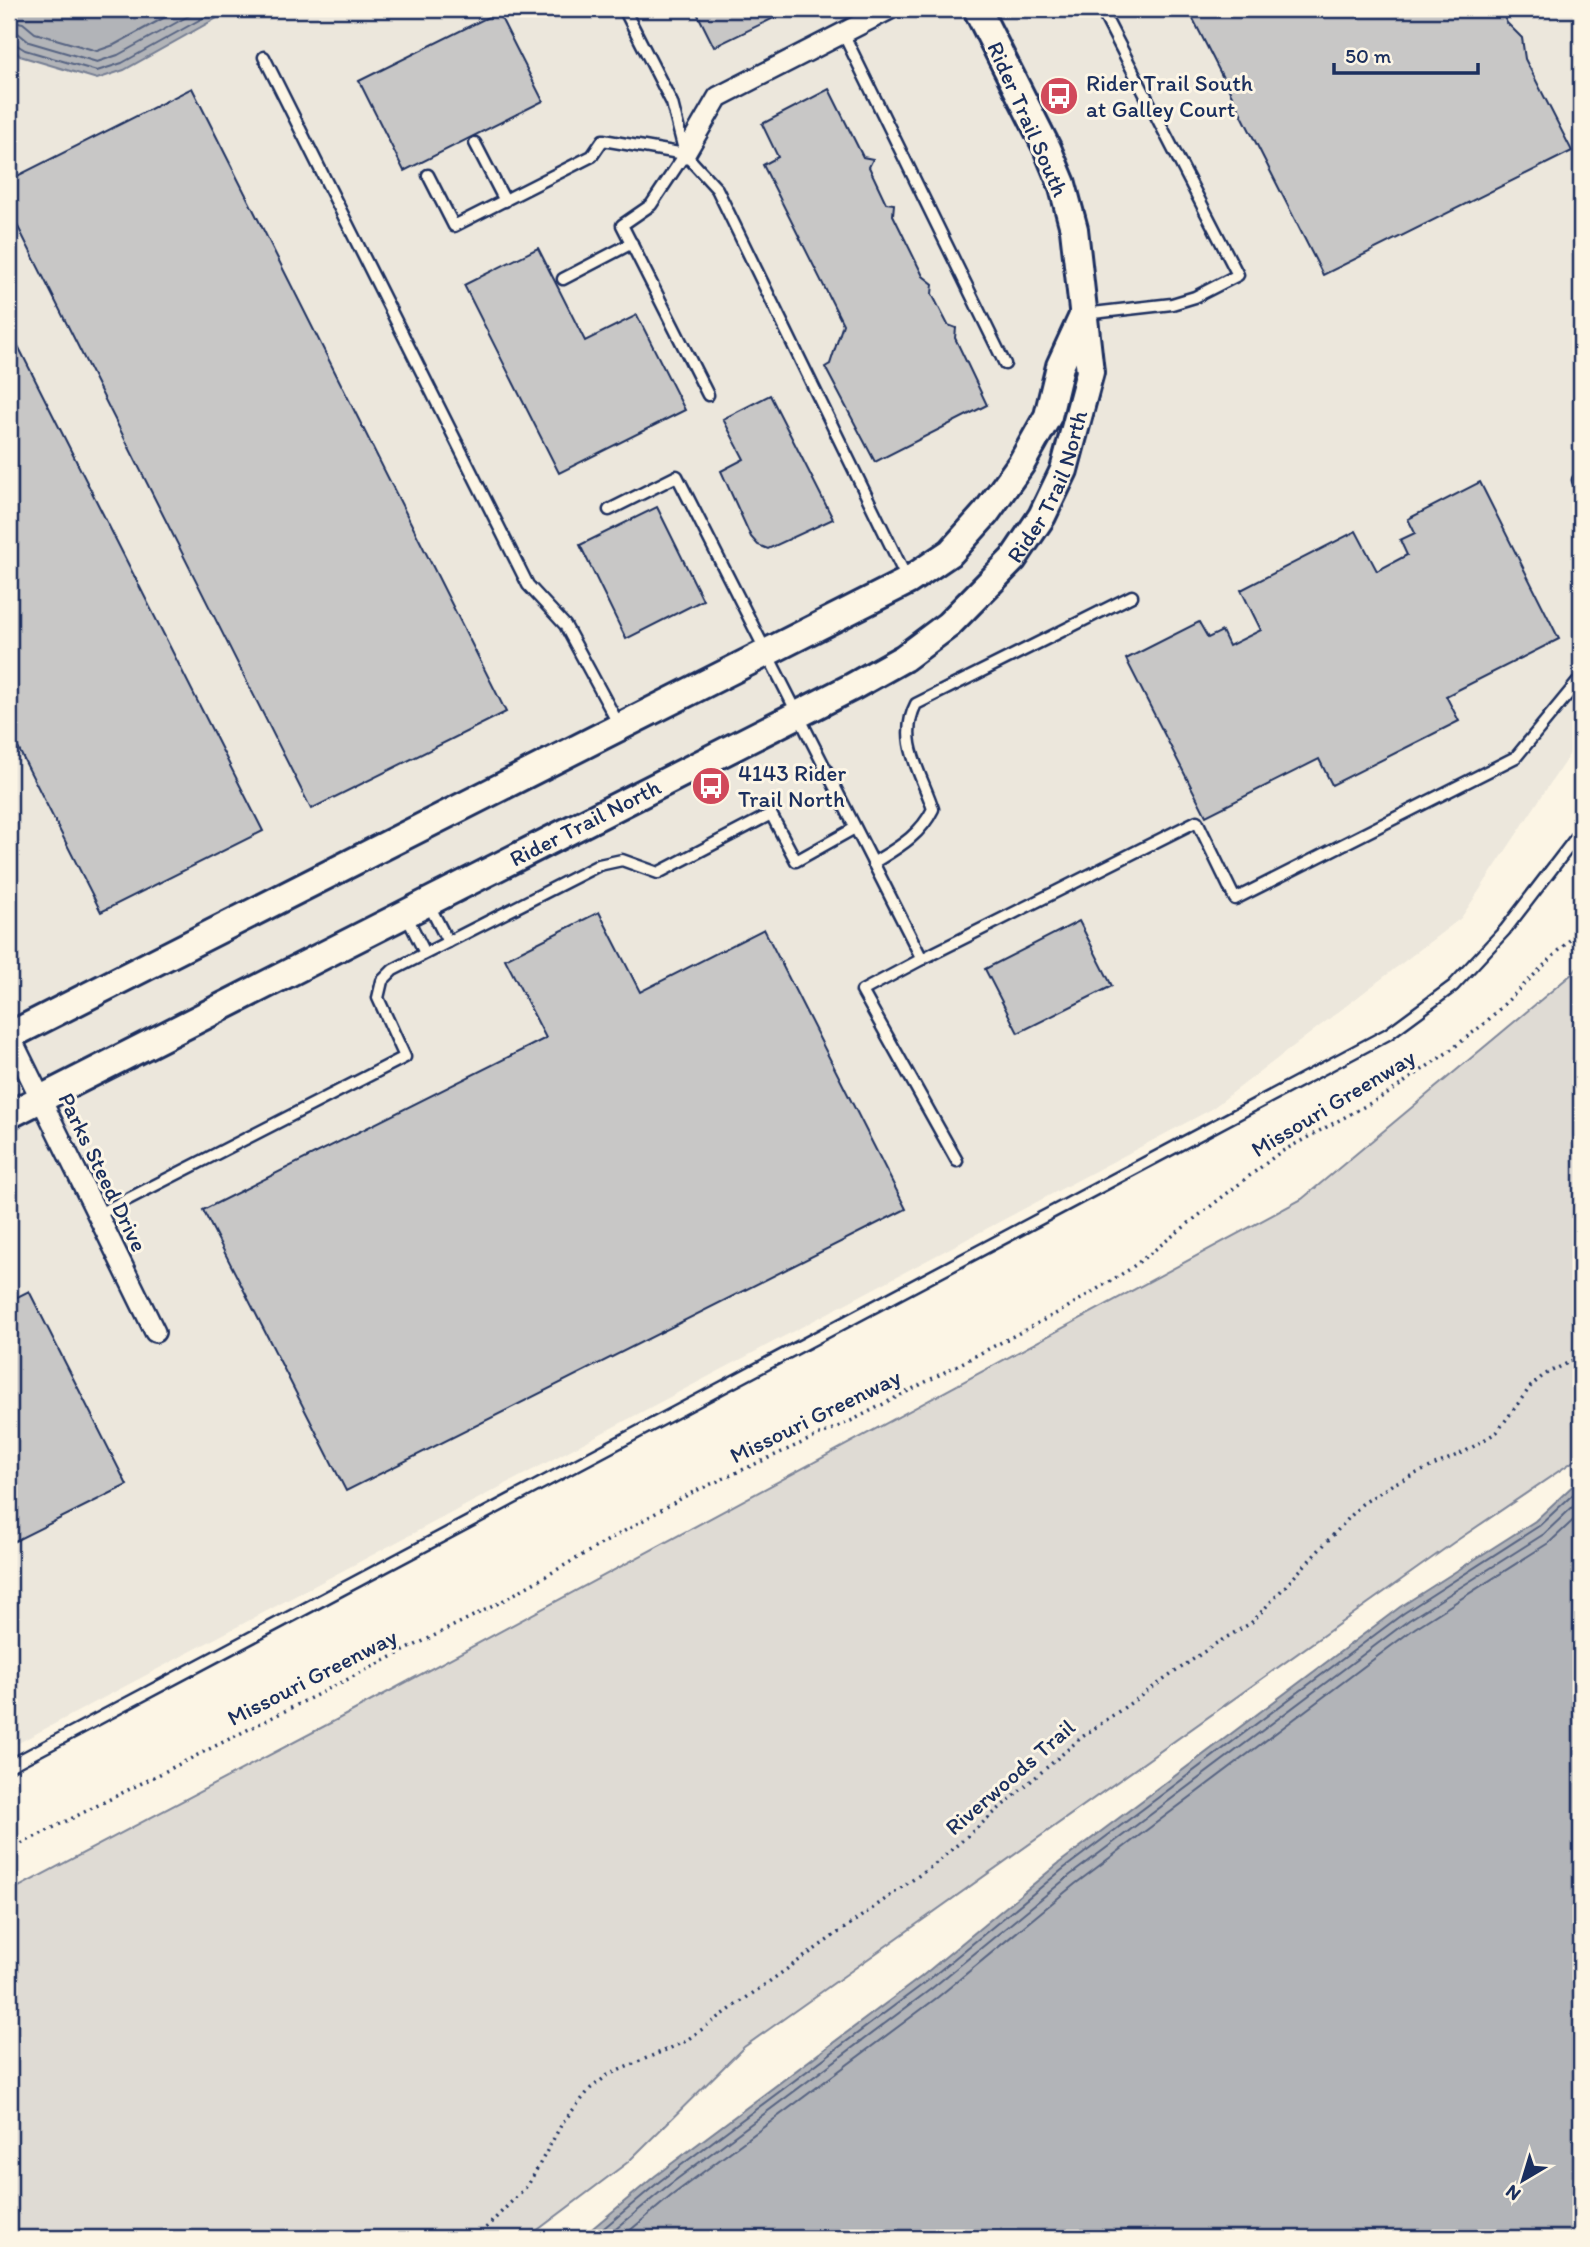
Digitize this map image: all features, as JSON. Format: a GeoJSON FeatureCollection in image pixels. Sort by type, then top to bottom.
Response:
{"type":"FeatureCollection","features":[{"type":"Feature","properties":{"kind":"street"},"geometry":{"type":"LineString","coordinates":[[685,154],[718,97],[890,9]]}},
{"type":"Feature","properties":{"kind":"street","name":"Rider Trail South"},"geometry":{"type":"LineString","coordinates":[[977,9],[1047,148],[1062,184],[1074,229],[1084,314],[1077,353]]}},
{"type":"Feature","properties":{"kind":"street","name":"Rider Trail North"},"geometry":{"type":"LineString","coordinates":[[9,1035],[908,581],[951,552],[986,513],[1014,474],[1048,416],[1077,353]]}},
{"type":"Feature","properties":{"kind":"street","name":"Rider Trail North"},"geometry":{"type":"LineString","coordinates":[[9,1115],[904,658],[948,625],[1013,559],[1042,516],[1064,470],[1090,372],[1077,353]]}},
{"type":"Feature","properties":{"kind":"street","name":"Parks Steed Drive"},"geometry":{"type":"LineString","coordinates":[[9,1035],[155,1332]]}},
{"type":"Feature","properties":{"kind":"lane"},"geometry":{"type":"LineString","coordinates":[[624,9],[672,103],[685,154],[717,189],[908,581]]}},
{"type":"Feature","properties":{"kind":"lane"},"geometry":{"type":"LineString","coordinates":[[1084,314],[1171,304],[1195,297],[1238,275],[1101,9]]}},
{"type":"Feature","properties":{"kind":"lane"},"geometry":{"type":"LineString","coordinates":[[843,33],[1005,364]]}},
{"type":"Feature","properties":{"kind":"lane"},"geometry":{"type":"LineString","coordinates":[[264,57],[528,585],[565,625],[621,728]]}},
{"type":"Feature","properties":{"kind":"lane"},"geometry":{"type":"LineString","coordinates":[[428,174],[454,226],[592,156],[603,140],[685,154]]}},
{"type":"Feature","properties":{"kind":"lane"},"geometry":{"type":"LineString","coordinates":[[475,143],[505,201]]}},
{"type":"Feature","properties":{"kind":"lane"},"geometry":{"type":"LineString","coordinates":[[685,154],[651,205],[622,225],[708,395]]}},
{"type":"Feature","properties":{"kind":"lane"},"geometry":{"type":"LineString","coordinates":[[563,279],[632,243]]}},
{"type":"Feature","properties":{"kind":"lane"},"geometry":{"type":"LineString","coordinates":[[609,510],[677,476],[922,959]]}},
{"type":"Feature","properties":{"kind":"lane"},"geometry":{"type":"LineString","coordinates":[[873,863],[905,844],[925,825],[933,809],[909,743],[907,727],[916,704],[1132,596]]}},
{"type":"Feature","properties":{"kind":"lane"},"geometry":{"type":"LineString","coordinates":[[957,1161],[862,991],[1197,821],[1235,899],[1516,757],[1581,678]]}},
{"type":"Feature","properties":{"kind":"lane"},"geometry":{"type":"LineString","coordinates":[[97,1215],[405,1057],[378,998],[382,981],[393,971],[425,953],[598,865],[622,860],[659,873],[772,814],[796,861],[855,828]]}},
{"type":"Feature","properties":{"kind":"lane"},"geometry":{"type":"LineString","coordinates":[[9,1766],[1388,1034],[1453,986],[1505,930],[1581,831]]}},
{"type":"Feature","properties":{"kind":"lane"},"geometry":{"type":"LineString","coordinates":[[417,909],[448,942]]}},
{"type":"Feature","properties":{"kind":"lane"},"geometry":{"type":"LineString","coordinates":[[417,909],[425,953]]}},
{"type":"Feature","properties":{"kind":"path","name":"Missouri Greenway"},"geometry":{"type":"LineString","coordinates":[[9,1850],[497,1604],[689,1494],[855,1419],[1063,1310],[1130,1269],[1279,1153],[1389,1093],[1448,1052],[1485,1023],[1581,929]]}},
{"type":"Feature","properties":{"kind":"path","name":"Riverwoods Trail"},"geometry":{"type":"LineString","coordinates":[[476,2238],[528,2185],[563,2122],[591,2088],[608,2075],[684,2042],[935,1864],[1082,1737],[1215,1644],[1251,1623],[1362,1504],[1393,1484],[1466,1451],[1497,1432],[1531,1386],[1544,1375],[1581,1356]]}},
{"type":"Feature","properties":{"kind":"shaded area"},"geometry":{"type":"Polygon","coordinates":[[[9,9],[1581,9],[1581,737],[1461,918],[1210,1110],[9,1748],[9,9]]]}},
{"type":"Feature","properties":{"kind":"shaded area"},"geometry":{"type":"Polygon","coordinates":[[[1581,963],[1581,1456],[1453,1543],[744,2047],[628,2162],[527,2238],[9,2238],[9,1892],[338,1719],[1302,1199],[1573,973],[1581,963]]]}},
{"type":"Feature","properties":{"kind":"water"},"geometry":{"type":"Polygon","coordinates":[[[9,9],[233,9],[124,70],[97,79],[20,56],[9,44],[9,9]]]}},
{"type":"Feature","properties":{"kind":"water"},"geometry":{"type":"Polygon","coordinates":[[[1581,1478],[1581,2238],[581,2238],[655,2176],[921,1977],[1059,1863],[1400,1607],[1535,1521],[1581,1478]]]}},
{"type":"Feature","properties":{"kind":"building"},"geometry":{"type":"Polygon","coordinates":[[[695,9],[792,9],[714,47],[695,9]]]}},
{"type":"Feature","properties":{"kind":"building"},"geometry":{"type":"Polygon","coordinates":[[[1188,9],[1500,9],[1507,23],[1522,38],[1525,59],[1572,151],[1323,275],[1188,9]]]}},
{"type":"Feature","properties":{"kind":"building"},"geometry":{"type":"Polygon","coordinates":[[[498,12],[543,101],[404,171],[359,81],[498,12]]]}},
{"type":"Feature","properties":{"kind":"building"},"geometry":{"type":"Polygon","coordinates":[[[192,88],[506,712],[311,809],[9,209],[9,180],[192,88]]]}},
{"type":"Feature","properties":{"kind":"building"},"geometry":{"type":"Polygon","coordinates":[[[829,89],[863,157],[873,159],[869,167],[886,203],[894,204],[893,215],[923,276],[933,284],[932,294],[948,325],[956,328],[955,338],[987,405],[875,462],[825,367],[830,364],[843,324],[763,165],[778,157],[762,124],[829,89]]]}},
{"type":"Feature","properties":{"kind":"building"},"geometry":{"type":"Polygon","coordinates":[[[538,248],[585,341],[637,315],[685,410],[559,473],[464,285],[538,248]]]}},
{"type":"Feature","properties":{"kind":"building"},"geometry":{"type":"Polygon","coordinates":[[[9,328],[263,831],[101,912],[9,730],[9,328]]]}},
{"type":"Feature","properties":{"kind":"building"},"geometry":{"type":"Polygon","coordinates":[[[770,395],[833,519],[768,549],[758,545],[751,537],[721,471],[744,459],[723,419],[770,395]]]}},
{"type":"Feature","properties":{"kind":"building"},"geometry":{"type":"Polygon","coordinates":[[[1480,482],[1559,639],[1446,696],[1459,721],[1332,785],[1319,759],[1206,816],[1126,659],[1199,622],[1208,638],[1222,631],[1229,646],[1261,630],[1241,590],[1356,531],[1377,571],[1407,555],[1400,540],[1415,533],[1408,519],[1480,482]]]}},
{"type":"Feature","properties":{"kind":"building"},"geometry":{"type":"Polygon","coordinates":[[[657,507],[703,600],[626,639],[580,545],[657,507]]]}},
{"type":"Feature","properties":{"kind":"building"},"geometry":{"type":"Polygon","coordinates":[[[599,912],[640,992],[764,929],[906,1209],[346,1491],[203,1210],[546,1038],[505,959],[599,912]]]}},
{"type":"Feature","properties":{"kind":"building"},"geometry":{"type":"Polygon","coordinates":[[[1079,921],[1112,986],[1018,1033],[985,969],[1079,921]]]}},
{"type":"Feature","properties":{"kind":"building"},"geometry":{"type":"Polygon","coordinates":[[[29,1291],[127,1485],[9,1544],[9,1301],[29,1291]]]}},
{"type":"Feature","properties":{"kind":"place","name":"Rider Trail South at Galley Court"},"geometry":{"type":"Point","coordinates":[1059,96]}},
{"type":"Feature","properties":{"kind":"place","name":"4143 Rider Trail North"},"geometry":{"type":"Point","coordinates":[711,786]}}]}
